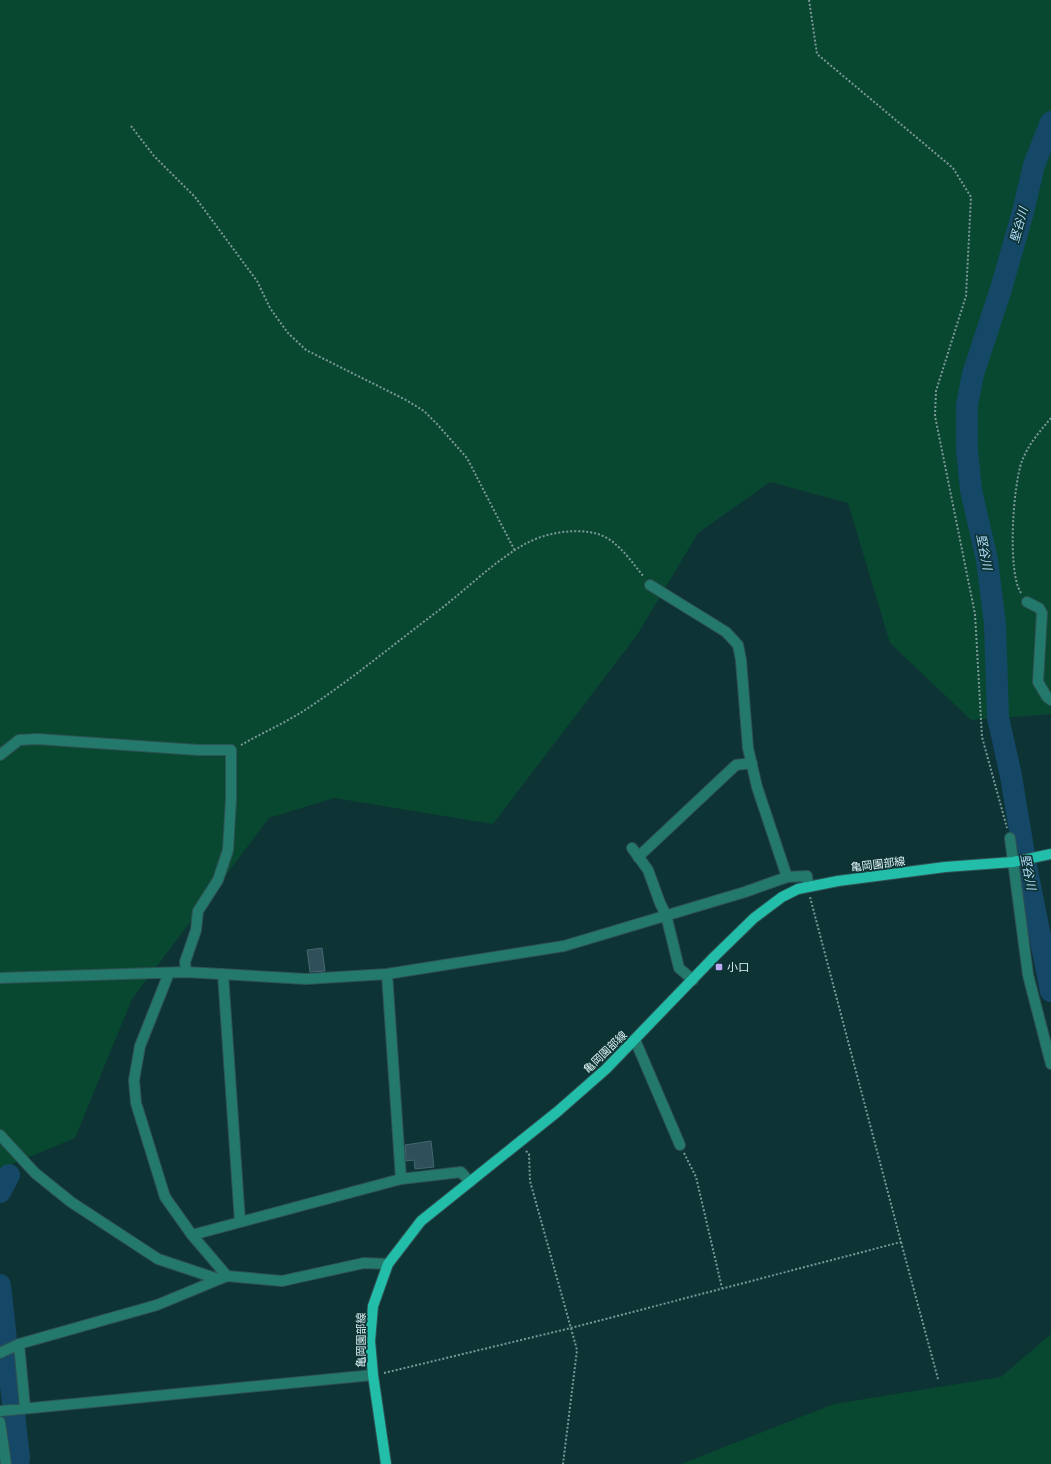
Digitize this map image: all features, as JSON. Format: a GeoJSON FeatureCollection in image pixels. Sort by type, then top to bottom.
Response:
{"type":"FeatureCollection","features":[{"type":"Feature","properties":{"kind":"main road","name":"亀岡園部線"},"geometry":{"type":"LineString","coordinates":[[386,1464],[373,1375],[370,1340],[373,1306],[388,1264],[421,1221],[519,1143],[606,1069],[754,918],[782,898],[798,889],[808,886],[945,867],[1013,862],[1051,854]]}},
{"type":"Feature","properties":{"kind":"street"},"geometry":{"type":"LineString","coordinates":[[650,584],[726,632],[738,645],[741,660],[748,748],[757,787],[786,877]]}},
{"type":"Feature","properties":{"kind":"street"},"geometry":{"type":"LineString","coordinates":[[1027,602],[1039,608],[1042,613],[1038,682],[1047,697],[1051,700]]}},
{"type":"Feature","properties":{"kind":"street"},"geometry":{"type":"LineString","coordinates":[[0,755],[19,740],[37,739],[182,749],[231,750],[231,800],[228,850],[218,880],[198,911],[196,930],[185,962],[186,972]]}},
{"type":"Feature","properties":{"kind":"street"},"geometry":{"type":"LineString","coordinates":[[638,856],[736,765],[752,763]]}},
{"type":"Feature","properties":{"kind":"street"},"geometry":{"type":"LineString","coordinates":[[1010,838],[1028,975],[1051,1064]]}},
{"type":"Feature","properties":{"kind":"street"},"geometry":{"type":"LineString","coordinates":[[632,848],[648,870],[666,915],[679,968],[693,980]]}},
{"type":"Feature","properties":{"kind":"street"},"geometry":{"type":"LineString","coordinates":[[0,978],[186,972],[306,979],[387,974],[564,946],[745,892],[786,877],[807,876],[808,886]]}},
{"type":"Feature","properties":{"kind":"street"},"geometry":{"type":"LineString","coordinates":[[169,973],[140,1046],[134,1080],[136,1103],[165,1197],[222,1278]]}},
{"type":"Feature","properties":{"kind":"street"},"geometry":{"type":"LineString","coordinates":[[223,974],[240,1222]]}},
{"type":"Feature","properties":{"kind":"street"},"geometry":{"type":"LineString","coordinates":[[387,974],[401,1179]]}},
{"type":"Feature","properties":{"kind":"street"},"geometry":{"type":"LineString","coordinates":[[635,1040],[680,1145]]}},
{"type":"Feature","properties":{"kind":"street"},"geometry":{"type":"LineString","coordinates":[[0,1135],[36,1173],[71,1202],[158,1258],[222,1278],[282,1281],[364,1263],[388,1264]]}},
{"type":"Feature","properties":{"kind":"street"},"geometry":{"type":"LineString","coordinates":[[192,1235],[401,1179],[461,1172],[470,1182]]}},
{"type":"Feature","properties":{"kind":"street"},"geometry":{"type":"LineString","coordinates":[[0,1353],[19,1344],[158,1305],[222,1278]]}},
{"type":"Feature","properties":{"kind":"street"},"geometry":{"type":"LineString","coordinates":[[19,1344],[25,1408]]}},
{"type":"Feature","properties":{"kind":"street"},"geometry":{"type":"LineString","coordinates":[[0,1410],[373,1375]]}},
{"type":"Feature","properties":{"kind":"street"},"geometry":{"type":"LineString","coordinates":[[0,1422],[6,1464]]}},
{"type":"Feature","properties":{"kind":"path"},"geometry":{"type":"LineString","coordinates":[[809,0],[817,54],[953,168],[971,197],[966,296],[936,391],[935,416],[975,614],[982,737],[1010,838]]}},
{"type":"Feature","properties":{"kind":"path"},"geometry":{"type":"LineString","coordinates":[[131,126],[154,156],[195,197],[257,281],[274,314],[297,343],[306,350],[406,400],[424,411],[451,438],[467,458],[515,550]]}},
{"type":"Feature","properties":{"kind":"path"},"geometry":{"type":"LineString","coordinates":[[1027,602],[1020,591],[1013,560],[1013,516],[1022,462],[1034,438],[1051,418]]}},
{"type":"Feature","properties":{"kind":"path"},"geometry":{"type":"LineString","coordinates":[[231,750],[304,710],[376,658],[515,550],[543,536],[566,532],[589,532],[603,537],[618,546],[650,584]]}},
{"type":"Feature","properties":{"kind":"path"},"geometry":{"type":"LineString","coordinates":[[808,886],[938,1379]]}},
{"type":"Feature","properties":{"kind":"path"},"geometry":{"type":"LineString","coordinates":[[519,1143],[529,1154],[530,1181],[577,1350],[563,1464]]}},
{"type":"Feature","properties":{"kind":"path"},"geometry":{"type":"LineString","coordinates":[[680,1145],[696,1177],[722,1288]]}},
{"type":"Feature","properties":{"kind":"path"},"geometry":{"type":"LineString","coordinates":[[373,1375],[571,1328],[901,1242]]}},
{"type":"Feature","properties":{"kind":"green space"},"geometry":{"type":"Polygon","coordinates":[[[0,0],[1051,0],[1051,714],[971,720],[890,643],[848,503],[770,482],[698,533],[637,635],[493,824],[334,798],[269,818],[132,999],[75,1138],[0,1169],[0,0]]]}},
{"type":"Feature","properties":{"kind":"green space"},"geometry":{"type":"Polygon","coordinates":[[[1051,1334],[1051,1464],[681,1464],[834,1404],[1001,1377],[1051,1334]]]}},
{"type":"Feature","properties":{"kind":"building"},"geometry":{"type":"Polygon","coordinates":[[[322,948],[325,971],[310,972],[307,950],[322,948]]]}},
{"type":"Feature","properties":{"kind":"building"},"geometry":{"type":"Polygon","coordinates":[[[431,1141],[434,1167],[415,1169],[414,1160],[406,1161],[405,1145],[431,1141]]]}},
{"type":"Feature","properties":{"kind":"waterway","name":"堅谷川"},"geometry":{"type":"LineString","coordinates":[[1051,122],[1034,165],[1023,212],[1001,289],[973,374],[967,405],[967,450],[971,490],[987,560],[995,624],[998,717],[1011,776],[1026,866],[1051,991]]}},
{"type":"Feature","properties":{"kind":"waterway"},"geometry":{"type":"LineString","coordinates":[[0,1192],[9,1175]]}},
{"type":"Feature","properties":{"kind":"waterway"},"geometry":{"type":"LineString","coordinates":[[0,1285],[19,1459]]}},
{"type":"Feature","properties":{"kind":"place","name":"小口"},"geometry":{"type":"Point","coordinates":[719,967]}}]}
